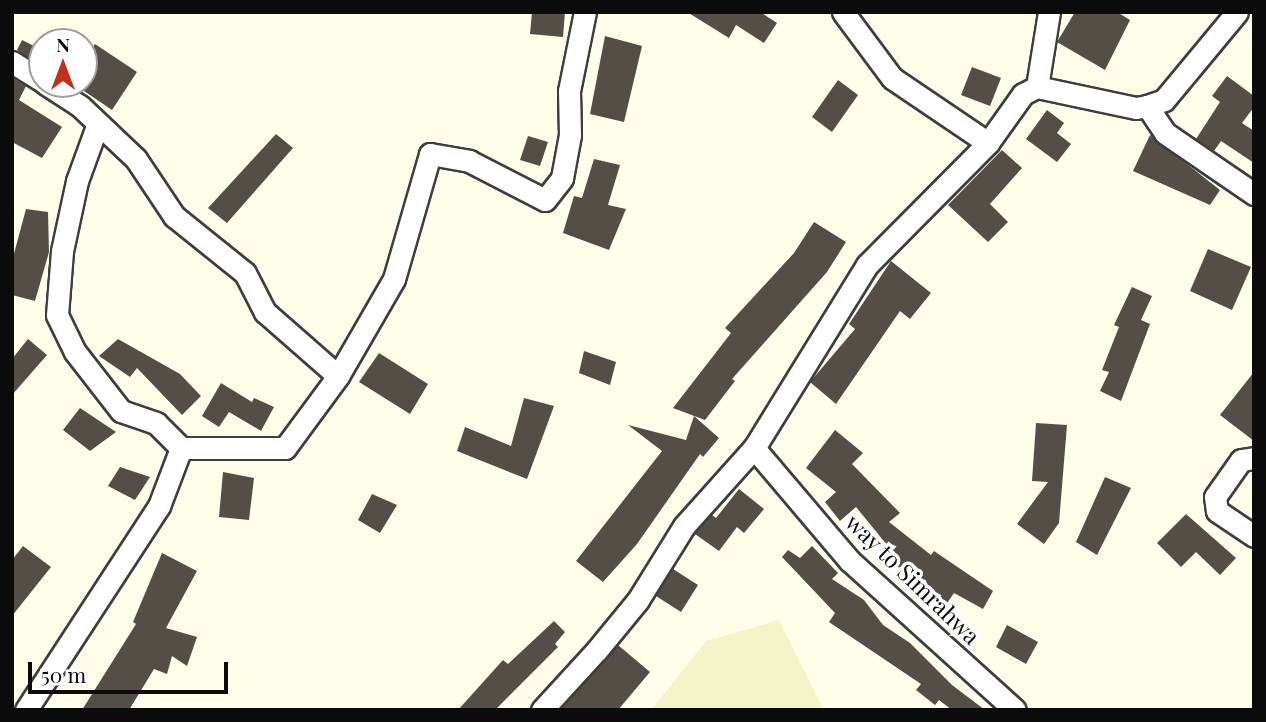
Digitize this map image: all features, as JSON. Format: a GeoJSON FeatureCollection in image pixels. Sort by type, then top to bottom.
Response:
{"type":"FeatureCollection","features":[{"type":"Feature","properties":{"kind":"street"},"geometry":{"type":"LineString","coordinates":[[97,126],[77,181],[62,251],[57,315],[75,352],[121,411],[156,423],[181,448],[285,448],[338,376],[394,279],[430,154],[469,161],[545,200],[562,178],[570,135],[569,90],[584,12]]}},
{"type":"Feature","properties":{"kind":"street"},"geometry":{"type":"LineString","coordinates":[[843,12],[891,78],[988,143]]}},
{"type":"Feature","properties":{"kind":"street"},"geometry":{"type":"LineString","coordinates":[[1037,87],[1049,12]]}},
{"type":"Feature","properties":{"kind":"street"},"geometry":{"type":"LineString","coordinates":[[542,710],[638,600],[684,526],[754,448],[867,265],[988,143],[1023,94],[1037,87],[1136,108],[1164,100],[1237,12]]}},
{"type":"Feature","properties":{"kind":"street"},"geometry":{"type":"LineString","coordinates":[[1243,12],[1254,23]]}},
{"type":"Feature","properties":{"kind":"street"},"geometry":{"type":"LineString","coordinates":[[12,62],[28,72]]}},
{"type":"Feature","properties":{"kind":"street"},"geometry":{"type":"LineString","coordinates":[[67,98],[80,106],[97,126],[136,159],[174,216],[245,273],[265,312],[285,333],[338,376]]}},
{"type":"Feature","properties":{"kind":"street"},"geometry":{"type":"LineString","coordinates":[[1147,106],[1165,133],[1254,194]]}},
{"type":"Feature","properties":{"kind":"street"},"geometry":{"type":"LineString","coordinates":[[26,710],[159,506],[162,488],[181,448]]}},
{"type":"Feature","properties":{"kind":"street","name":"way to Simrahwa"},"geometry":{"type":"LineString","coordinates":[[754,448],[850,561],[1015,710]]}},
{"type":"Feature","properties":{"kind":"street"},"geometry":{"type":"LineString","coordinates":[[1254,458],[1241,460],[1214,497],[1217,511],[1254,536]]}},
{"type":"Feature","properties":{"kind":"green space"},"geometry":{"type":"Polygon","coordinates":[[[779,620],[824,710],[651,710],[706,641],[779,620]]]}},
{"type":"Feature","properties":{"kind":"building"},"geometry":{"type":"Polygon","coordinates":[[[532,12],[565,12],[563,37],[530,34],[532,12]]]}},
{"type":"Feature","properties":{"kind":"building"},"geometry":{"type":"Polygon","coordinates":[[[687,12],[760,12],[777,23],[764,43],[736,25],[729,38],[687,12]]]}},
{"type":"Feature","properties":{"kind":"building"},"geometry":{"type":"Polygon","coordinates":[[[1075,12],[1117,12],[1130,20],[1105,70],[1057,42],[1075,12]]]}},
{"type":"Feature","properties":{"kind":"building"},"geometry":{"type":"Polygon","coordinates":[[[605,36],[642,46],[624,122],[590,114],[605,36]]]}},
{"type":"Feature","properties":{"kind":"building"},"geometry":{"type":"Polygon","coordinates":[[[22,40],[28,43],[28,57],[17,50],[22,40]]]}},
{"type":"Feature","properties":{"kind":"building"},"geometry":{"type":"Polygon","coordinates":[[[98,46],[137,72],[112,110],[94,98],[98,98],[98,46]]]}},
{"type":"Feature","properties":{"kind":"building"},"geometry":{"type":"Polygon","coordinates":[[[972,67],[1001,78],[990,106],[961,95],[972,67]]]}},
{"type":"Feature","properties":{"kind":"building"},"geometry":{"type":"Polygon","coordinates":[[[1227,76],[1254,96],[1254,107],[1242,123],[1254,131],[1254,163],[1221,141],[1214,151],[1196,139],[1220,102],[1212,96],[1227,76]]]}},
{"type":"Feature","properties":{"kind":"building"},"geometry":{"type":"Polygon","coordinates":[[[12,78],[26,86],[19,100],[62,127],[42,158],[12,142],[12,78]]]}},
{"type":"Feature","properties":{"kind":"building"},"geometry":{"type":"Polygon","coordinates":[[[838,80],[858,95],[832,132],[812,117],[838,80]]]}},
{"type":"Feature","properties":{"kind":"building"},"geometry":{"type":"Polygon","coordinates":[[[1047,110],[1064,123],[1057,133],[1071,144],[1057,162],[1026,139],[1047,110]]]}},
{"type":"Feature","properties":{"kind":"building"},"geometry":{"type":"Polygon","coordinates":[[[276,134],[293,148],[227,223],[208,208],[276,134]]]}},
{"type":"Feature","properties":{"kind":"building"},"geometry":{"type":"Polygon","coordinates":[[[1150,135],[1220,190],[1210,205],[1133,171],[1150,135]]]}},
{"type":"Feature","properties":{"kind":"building"},"geometry":{"type":"Polygon","coordinates":[[[528,136],[548,142],[540,166],[520,160],[528,136]]]}},
{"type":"Feature","properties":{"kind":"building"},"geometry":{"type":"Polygon","coordinates":[[[1002,150],[1022,168],[990,204],[1008,222],[988,242],[948,205],[1002,150]]]}},
{"type":"Feature","properties":{"kind":"building"},"geometry":{"type":"Polygon","coordinates":[[[594,159],[620,165],[608,205],[626,209],[609,250],[563,233],[574,196],[582,198],[594,159]]]}},
{"type":"Feature","properties":{"kind":"building"},"geometry":{"type":"Polygon","coordinates":[[[26,209],[48,212],[49,252],[35,301],[12,295],[12,261],[26,209]]]}},
{"type":"Feature","properties":{"kind":"building"},"geometry":{"type":"Polygon","coordinates":[[[814,222],[846,242],[827,272],[732,379],[735,381],[705,420],[673,408],[731,333],[725,328],[794,253],[814,222]]]}},
{"type":"Feature","properties":{"kind":"building"},"geometry":{"type":"Polygon","coordinates":[[[1208,249],[1251,267],[1232,310],[1190,291],[1208,249]]]}},
{"type":"Feature","properties":{"kind":"building"},"geometry":{"type":"Polygon","coordinates":[[[891,261],[931,293],[910,319],[900,311],[836,404],[810,382],[855,329],[849,324],[891,261]]]}},
{"type":"Feature","properties":{"kind":"building"},"geometry":{"type":"Polygon","coordinates":[[[1132,287],[1152,296],[1141,320],[1150,324],[1121,401],[1100,391],[1109,372],[1102,370],[1119,327],[1114,325],[1132,287]]]}},
{"type":"Feature","properties":{"kind":"building"},"geometry":{"type":"Polygon","coordinates":[[[28,339],[47,355],[12,395],[12,359],[28,339]]]}},
{"type":"Feature","properties":{"kind":"building"},"geometry":{"type":"Polygon","coordinates":[[[118,339],[180,374],[201,396],[182,415],[137,368],[130,377],[99,356],[118,339]]]}},
{"type":"Feature","properties":{"kind":"building"},"geometry":{"type":"Polygon","coordinates":[[[584,351],[616,362],[610,385],[579,373],[584,351]]]}},
{"type":"Feature","properties":{"kind":"building"},"geometry":{"type":"Polygon","coordinates":[[[379,353],[428,384],[410,414],[359,382],[379,353]]]}},
{"type":"Feature","properties":{"kind":"building"},"geometry":{"type":"Polygon","coordinates":[[[1254,372],[1254,441],[1220,415],[1254,372]]]}},
{"type":"Feature","properties":{"kind":"building"},"geometry":{"type":"Polygon","coordinates":[[[221,383],[252,402],[254,398],[274,407],[261,431],[229,412],[219,427],[202,416],[221,383]]]}},
{"type":"Feature","properties":{"kind":"building"},"geometry":{"type":"Polygon","coordinates":[[[524,398],[554,406],[527,479],[457,451],[465,427],[511,446],[524,398]]]}},
{"type":"Feature","properties":{"kind":"building"},"geometry":{"type":"Polygon","coordinates":[[[80,408],[116,432],[90,451],[63,430],[80,408]]]}},
{"type":"Feature","properties":{"kind":"building"},"geometry":{"type":"Polygon","coordinates":[[[694,416],[719,438],[703,457],[700,454],[637,544],[603,582],[576,561],[662,451],[628,425],[686,440],[694,416]]]}},
{"type":"Feature","properties":{"kind":"building"},"geometry":{"type":"Polygon","coordinates":[[[1036,423],[1067,425],[1059,523],[1044,544],[1017,524],[1048,482],[1032,481],[1036,423]]]}},
{"type":"Feature","properties":{"kind":"building"},"geometry":{"type":"Polygon","coordinates":[[[835,430],[863,453],[852,464],[900,513],[889,522],[931,555],[934,551],[993,591],[983,609],[954,593],[945,606],[892,562],[896,556],[856,507],[840,521],[825,502],[836,492],[806,468],[835,430]]]}},
{"type":"Feature","properties":{"kind":"building"},"geometry":{"type":"Polygon","coordinates":[[[120,467],[150,477],[135,500],[108,486],[120,467]]]}},
{"type":"Feature","properties":{"kind":"building"},"geometry":{"type":"Polygon","coordinates":[[[223,472],[254,478],[249,520],[219,517],[223,472]]]}},
{"type":"Feature","properties":{"kind":"building"},"geometry":{"type":"Polygon","coordinates":[[[1105,477],[1131,488],[1097,555],[1076,542],[1105,477]]]}},
{"type":"Feature","properties":{"kind":"building"},"geometry":{"type":"Polygon","coordinates":[[[739,489],[764,509],[744,533],[737,527],[719,551],[695,534],[712,515],[716,518],[739,489]]]}},
{"type":"Feature","properties":{"kind":"building"},"geometry":{"type":"Polygon","coordinates":[[[372,494],[397,505],[380,533],[358,520],[372,494]]]}},
{"type":"Feature","properties":{"kind":"building"},"geometry":{"type":"Polygon","coordinates":[[[1186,514],[1236,558],[1220,575],[1196,552],[1181,567],[1157,543],[1186,514]]]}},
{"type":"Feature","properties":{"kind":"building"},"geometry":{"type":"Polygon","coordinates":[[[23,546],[51,567],[12,616],[12,560],[23,546]]]}},
{"type":"Feature","properties":{"kind":"building"},"geometry":{"type":"Polygon","coordinates":[[[812,546],[838,573],[832,579],[864,600],[883,625],[910,643],[952,685],[985,710],[952,710],[939,700],[935,705],[916,690],[921,684],[829,622],[835,613],[782,557],[788,550],[800,558],[812,546]]]}},
{"type":"Feature","properties":{"kind":"building"},"geometry":{"type":"Polygon","coordinates":[[[162,553],[197,571],[166,628],[197,637],[187,666],[172,656],[167,674],[154,669],[129,710],[82,710],[136,624],[133,622],[162,553]]]}},
{"type":"Feature","properties":{"kind":"building"},"geometry":{"type":"Polygon","coordinates":[[[673,569],[698,585],[681,612],[656,596],[673,569]]]}},
{"type":"Feature","properties":{"kind":"building"},"geometry":{"type":"Polygon","coordinates":[[[554,621],[565,632],[555,644],[558,647],[495,710],[458,710],[503,660],[508,664],[554,621]]]}},
{"type":"Feature","properties":{"kind":"building"},"geometry":{"type":"Polygon","coordinates":[[[1007,625],[1038,642],[1026,664],[996,647],[1007,625]]]}},
{"type":"Feature","properties":{"kind":"building"},"geometry":{"type":"Polygon","coordinates":[[[618,645],[650,672],[618,710],[560,710],[618,645]]]}}]}
